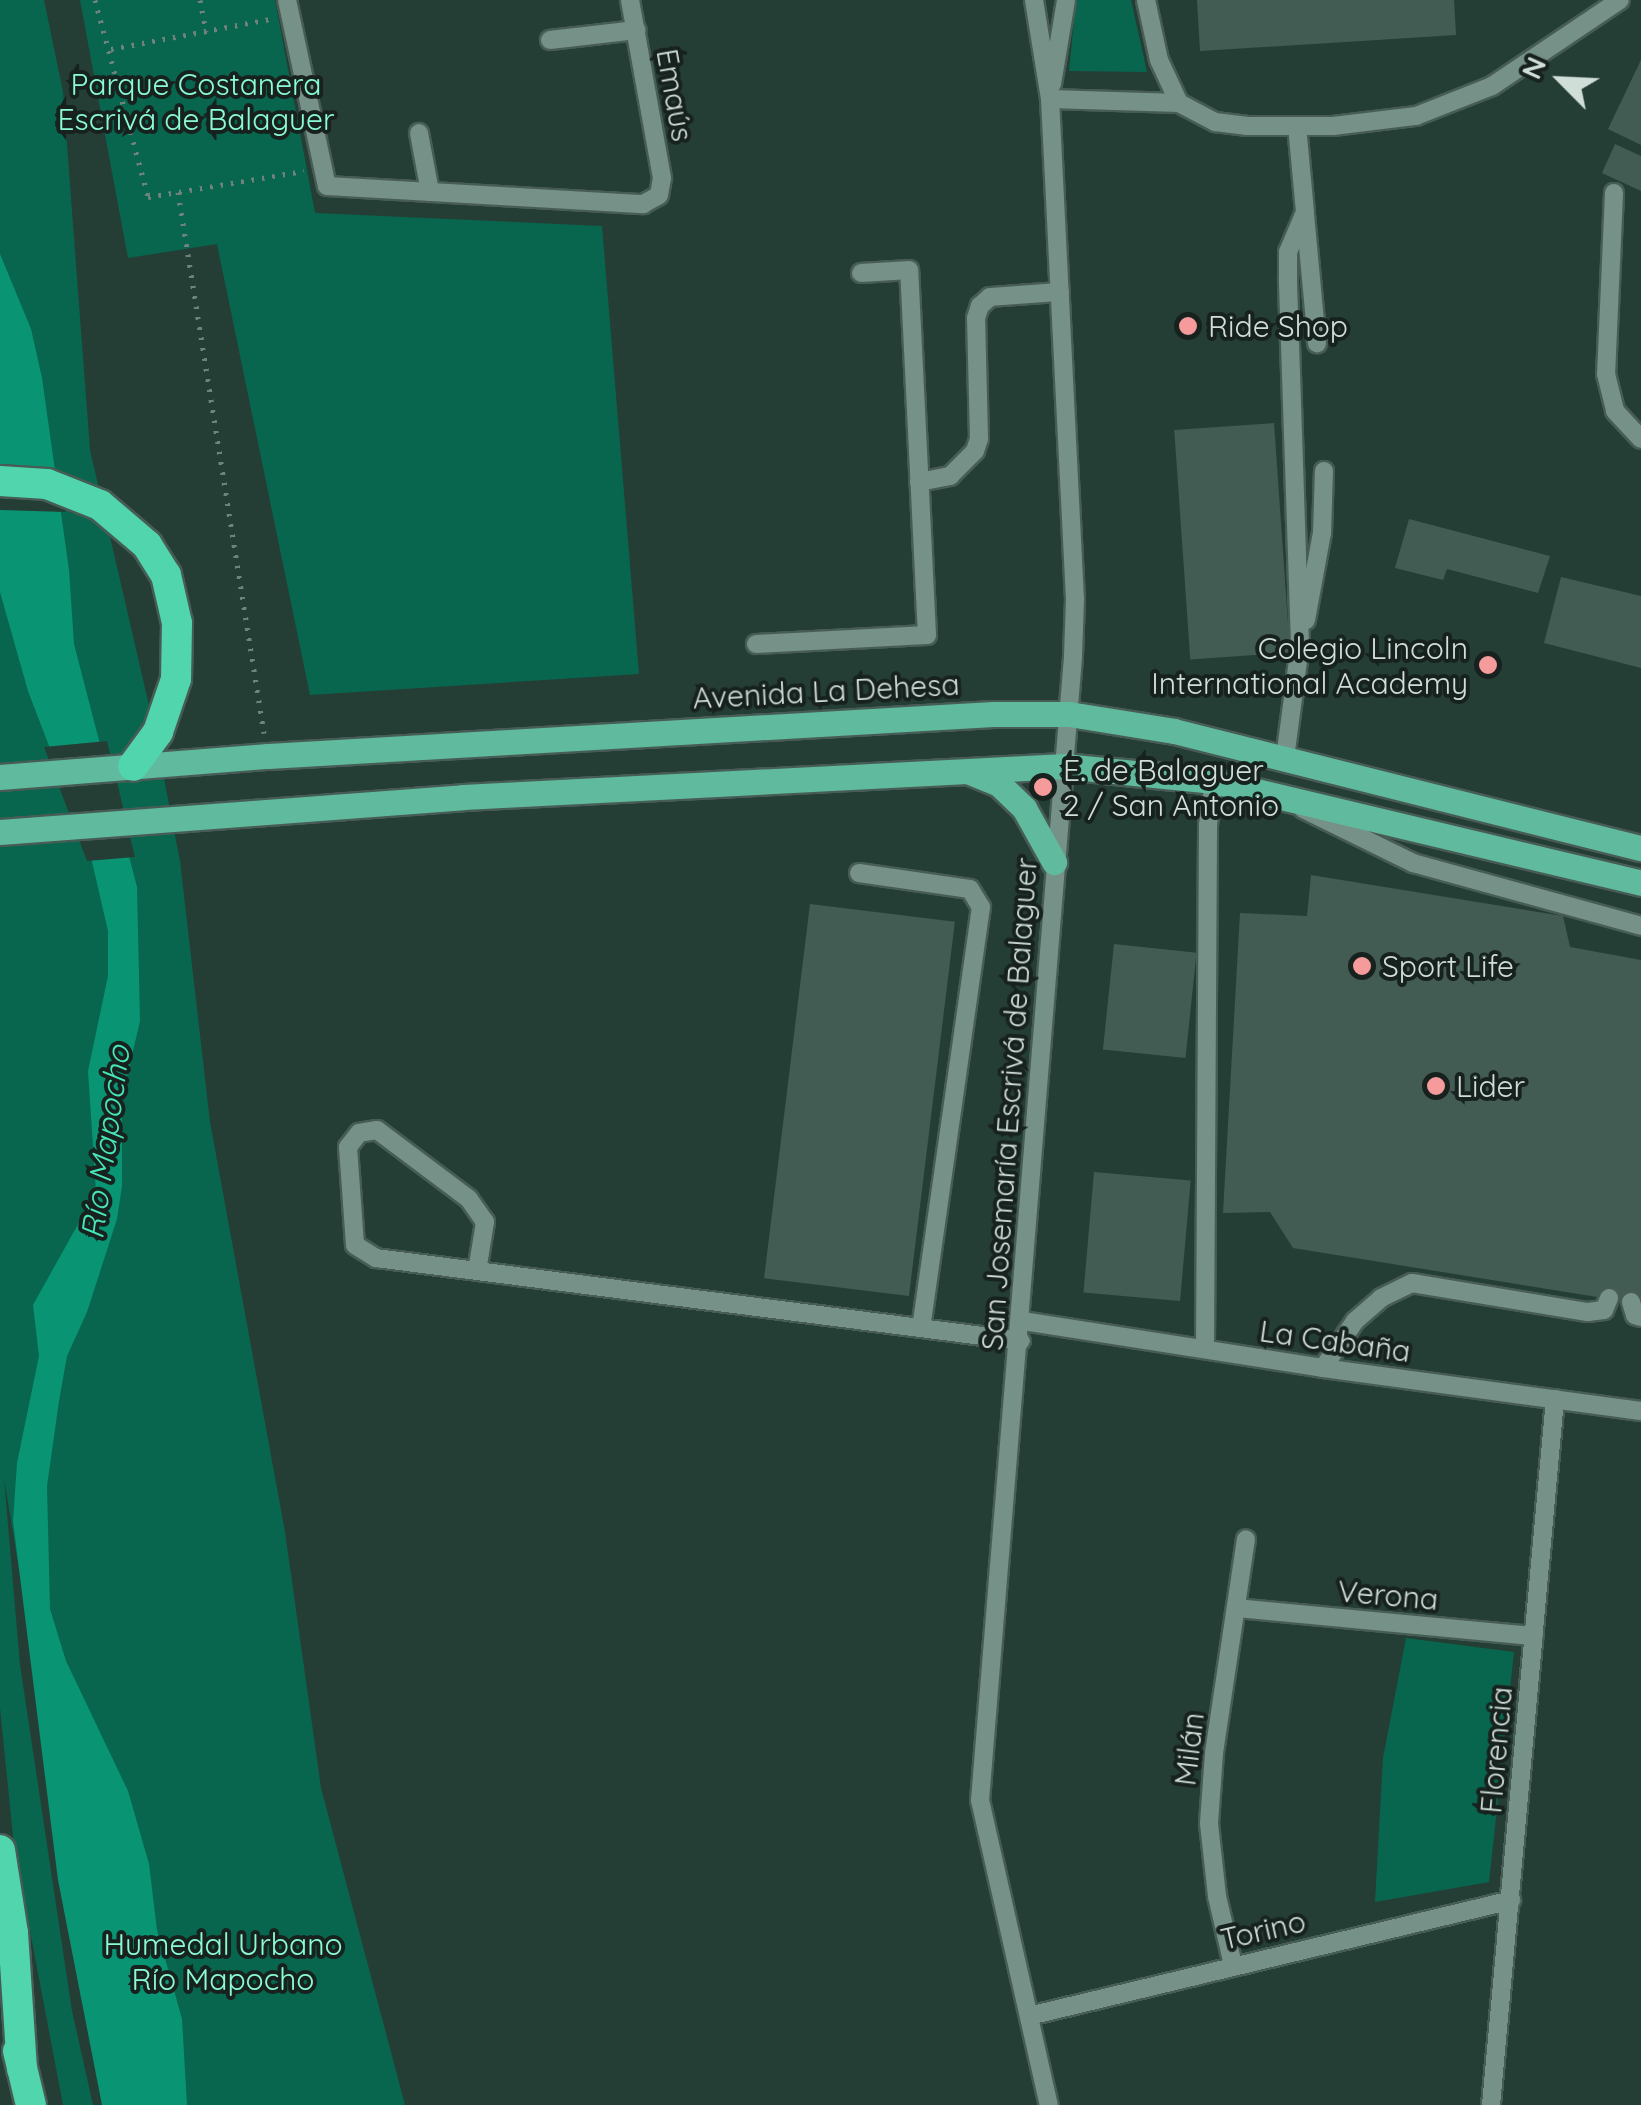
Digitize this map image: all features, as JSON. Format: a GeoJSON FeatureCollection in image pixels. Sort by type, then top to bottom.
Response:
{"type":"FeatureCollection","features":[{"type":"Feature","properties":{"kind":"highway"},"geometry":{"type":"LineString","coordinates":[[0,481],[46,484],[100,505],[147,544],[166,575],[175,605],[178,658],[165,715],[133,766]]}},
{"type":"Feature","properties":{"kind":"highway"},"geometry":{"type":"LineString","coordinates":[[0,1850],[13,1933],[22,2068]]}},
{"type":"Feature","properties":{"kind":"highway"},"geometry":{"type":"LineString","coordinates":[[0,1970],[31,2105]]}},
{"type":"Feature","properties":{"kind":"main road","name":"Avenida La Dehesa"},"geometry":{"type":"LineString","coordinates":[[0,777],[268,756],[993,714],[1068,714],[1159,728],[1641,848]]}},
{"type":"Feature","properties":{"kind":"main road"},"geometry":{"type":"LineString","coordinates":[[0,832],[1064,766],[1214,781],[1641,884]]}},
{"type":"Feature","properties":{"kind":"main road"},"geometry":{"type":"LineString","coordinates":[[967,771],[999,784],[1024,808],[1054,862]]}},
{"type":"Feature","properties":{"kind":"street","name":"Emaús"},"geometry":{"type":"LineString","coordinates":[[430,192],[634,204],[656,198],[662,178],[630,0]]}},
{"type":"Feature","properties":{"kind":"street","name":"San Josemaría Escrivá de Balaguer"},"geometry":{"type":"LineString","coordinates":[[1034,0],[1050,99],[1075,599],[1023,1320],[982,1736],[980,1800],[1048,2105]]}},
{"type":"Feature","properties":{"kind":"street","name":"San Josemaría Escrivá de Balaguer"},"geometry":{"type":"LineString","coordinates":[[1050,99],[1066,0]]}},
{"type":"Feature","properties":{"kind":"street"},"geometry":{"type":"LineString","coordinates":[[1146,0],[1159,60],[1179,103]]}},
{"type":"Feature","properties":{"kind":"street"},"geometry":{"type":"LineString","coordinates":[[1050,99],[1179,103],[1215,122],[1297,126],[1372,123],[1458,103],[1492,86],[1620,0]]}},
{"type":"Feature","properties":{"kind":"street"},"geometry":{"type":"LineString","coordinates":[[289,8],[323,177],[430,192],[419,133]]}},
{"type":"Feature","properties":{"kind":"street"},"geometry":{"type":"LineString","coordinates":[[550,40],[636,30]]}},
{"type":"Feature","properties":{"kind":"street"},"geometry":{"type":"LineString","coordinates":[[1297,126],[1318,342]]}},
{"type":"Feature","properties":{"kind":"street"},"geometry":{"type":"LineString","coordinates":[[1614,193],[1606,374],[1615,411],[1641,439]]}},
{"type":"Feature","properties":{"kind":"street"},"geometry":{"type":"LineString","coordinates":[[1300,645],[1288,252],[1304,212]]}},
{"type":"Feature","properties":{"kind":"street"},"geometry":{"type":"LineString","coordinates":[[756,644],[927,636],[910,270],[861,272]]}},
{"type":"Feature","properties":{"kind":"street"},"geometry":{"type":"LineString","coordinates":[[920,482],[950,476],[976,451],[976,318],[980,306],[990,297],[1060,292]]}},
{"type":"Feature","properties":{"kind":"street"},"geometry":{"type":"LineString","coordinates":[[1285,758],[1300,645],[1316,578],[1324,471]]}},
{"type":"Feature","properties":{"kind":"street"},"geometry":{"type":"LineString","coordinates":[[1205,1350],[1208,825],[1214,781]]}},
{"type":"Feature","properties":{"kind":"street"},"geometry":{"type":"LineString","coordinates":[[1272,793],[1413,862],[1641,926]]}},
{"type":"Feature","properties":{"kind":"street"},"geometry":{"type":"LineString","coordinates":[[859,872],[970,889],[982,907],[921,1327]]}},
{"type":"Feature","properties":{"kind":"street"},"geometry":{"type":"LineString","coordinates":[[477,1271],[484,1222],[469,1198],[377,1130],[359,1133],[348,1147],[355,1245],[376,1258],[477,1271],[921,1327],[1021,1340]]}},
{"type":"Feature","properties":{"kind":"street"},"geometry":{"type":"LineString","coordinates":[[1323,1368],[1355,1321],[1381,1298],[1412,1283],[1588,1312],[1604,1310],[1609,1298]]}},
{"type":"Feature","properties":{"kind":"street","name":"La Cabaña"},"geometry":{"type":"LineString","coordinates":[[1023,1320],[1323,1368],[1641,1411]]}},
{"type":"Feature","properties":{"kind":"street","name":"Florencia"},"geometry":{"type":"LineString","coordinates":[[1491,2105],[1555,1400]]}},
{"type":"Feature","properties":{"kind":"street","name":"Milán"},"geometry":{"type":"LineString","coordinates":[[1233,1966],[1217,1896],[1209,1823],[1214,1753],[1246,1539]]}},
{"type":"Feature","properties":{"kind":"street","name":"Verona"},"geometry":{"type":"LineString","coordinates":[[1236,1608],[1534,1636]]}},
{"type":"Feature","properties":{"kind":"street","name":"Torino"},"geometry":{"type":"LineString","coordinates":[[1029,2016],[1510,1900]]}},
{"type":"Feature","properties":{"kind":"path"},"geometry":{"type":"LineString","coordinates":[[94,0],[111,49],[148,197],[323,177]]}},
{"type":"Feature","properties":{"kind":"path"},"geometry":{"type":"LineString","coordinates":[[200,0],[206,31]]}},
{"type":"Feature","properties":{"kind":"path"},"geometry":{"type":"LineString","coordinates":[[111,49],[206,31],[289,8]]}},
{"type":"Feature","properties":{"kind":"path"},"geometry":{"type":"LineString","coordinates":[[178,192],[268,756]]}},
{"type":"Feature","properties":{"kind":"green space","name":"Humedal Urbano Río Mapocho"},"geometry":{"type":"Polygon","coordinates":[[[0,0],[44,0],[63,92],[90,450],[154,727],[180,861],[210,1122],[285,1532],[321,1788],[405,2105],[107,2105],[4,1478],[20,1665],[72,2011],[93,2105],[63,2105],[14,1846],[0,1708],[0,0]]]}},
{"type":"Feature","properties":{"kind":"green space","name":"Parque Costanera Escrivá de Balaguer"},"geometry":{"type":"Polygon","coordinates":[[[80,0],[275,0],[315,213],[602,226],[639,674],[310,695],[217,244],[128,258],[80,0]]]}},
{"type":"Feature","properties":{"kind":"green space"},"geometry":{"type":"Polygon","coordinates":[[[1076,0],[1131,0],[1147,72],[1069,71],[1076,0]]]}},
{"type":"Feature","properties":{"kind":"green space"},"geometry":{"type":"Polygon","coordinates":[[[1406,1638],[1514,1652],[1489,1882],[1375,1902],[1383,1758],[1406,1638]]]}},
{"type":"Feature","properties":{"kind":"water","name":"Río Mapocho"},"geometry":{"type":"Polygon","coordinates":[[[0,254],[31,329],[42,378],[69,570],[74,644],[137,887],[140,1021],[122,1098],[122,1186],[117,1219],[87,1312],[67,1356],[59,1401],[47,1486],[50,1609],[66,1661],[128,1791],[149,1864],[157,1930],[182,2019],[187,2105],[102,2105],[58,1880],[13,1521],[17,1463],[39,1356],[33,1305],[96,1192],[88,1071],[108,976],[108,931],[90,853],[28,691],[0,592],[0,254]]]}},
{"type":"Feature","properties":{"kind":"pier"},"geometry":{"type":"Polygon","coordinates":[[[0,470],[59,472],[66,512],[0,510],[0,470]]]}},
{"type":"Feature","properties":{"kind":"pier"},"geometry":{"type":"Polygon","coordinates":[[[107,741],[135,857],[87,861],[44,747],[107,741]]]}},
{"type":"Feature","properties":{"kind":"building"},"geometry":{"type":"Polygon","coordinates":[[[1197,0],[1454,0],[1456,35],[1200,51],[1197,0]]]}},
{"type":"Feature","properties":{"kind":"building"},"geometry":{"type":"Polygon","coordinates":[[[1641,60],[1641,145],[1608,129],[1641,60]]]}},
{"type":"Feature","properties":{"kind":"building"},"geometry":{"type":"Polygon","coordinates":[[[1615,144],[1641,156],[1641,191],[1602,173],[1615,144]]]}},
{"type":"Feature","properties":{"kind":"building"},"geometry":{"type":"Polygon","coordinates":[[[1274,423],[1290,652],[1190,659],[1174,430],[1274,423]]]}},
{"type":"Feature","properties":{"kind":"building"},"geometry":{"type":"Polygon","coordinates":[[[1409,519],[1550,556],[1538,593],[1447,569],[1443,580],[1395,568],[1409,519]]]}},
{"type":"Feature","properties":{"kind":"building"},"geometry":{"type":"Polygon","coordinates":[[[1561,577],[1641,596],[1641,668],[1544,643],[1561,577]]]}},
{"type":"Feature","properties":{"kind":"building","name":"Lider"},"geometry":{"type":"Polygon","coordinates":[[[1311,875],[1563,916],[1570,947],[1641,960],[1641,1304],[1293,1248],[1270,1212],[1223,1213],[1240,913],[1307,916],[1311,875]]]}},
{"type":"Feature","properties":{"kind":"building"},"geometry":{"type":"Polygon","coordinates":[[[810,904],[955,922],[909,1296],[764,1278],[810,904]]]}},
{"type":"Feature","properties":{"kind":"building"},"geometry":{"type":"Polygon","coordinates":[[[1114,944],[1197,953],[1185,1058],[1103,1049],[1114,944]]]}},
{"type":"Feature","properties":{"kind":"building"},"geometry":{"type":"Polygon","coordinates":[[[1094,1172],[1191,1180],[1180,1301],[1083,1293],[1094,1172]]]}},
{"type":"Feature","properties":{"kind":"place","name":"Ride Shop"},"geometry":{"type":"Point","coordinates":[1188,326]}},
{"type":"Feature","properties":{"kind":"place","name":"Colegio Lincoln International Academy"},"geometry":{"type":"Point","coordinates":[1488,665]}},
{"type":"Feature","properties":{"kind":"place","name":"E. de Balaguer 2 / San Antonio"},"geometry":{"type":"Point","coordinates":[1043,787]}},
{"type":"Feature","properties":{"kind":"place","name":"Sport Life"},"geometry":{"type":"Point","coordinates":[1362,966]}},
{"type":"Feature","properties":{"kind":"place","name":"Lider"},"geometry":{"type":"Point","coordinates":[1436,1086]}}]}
